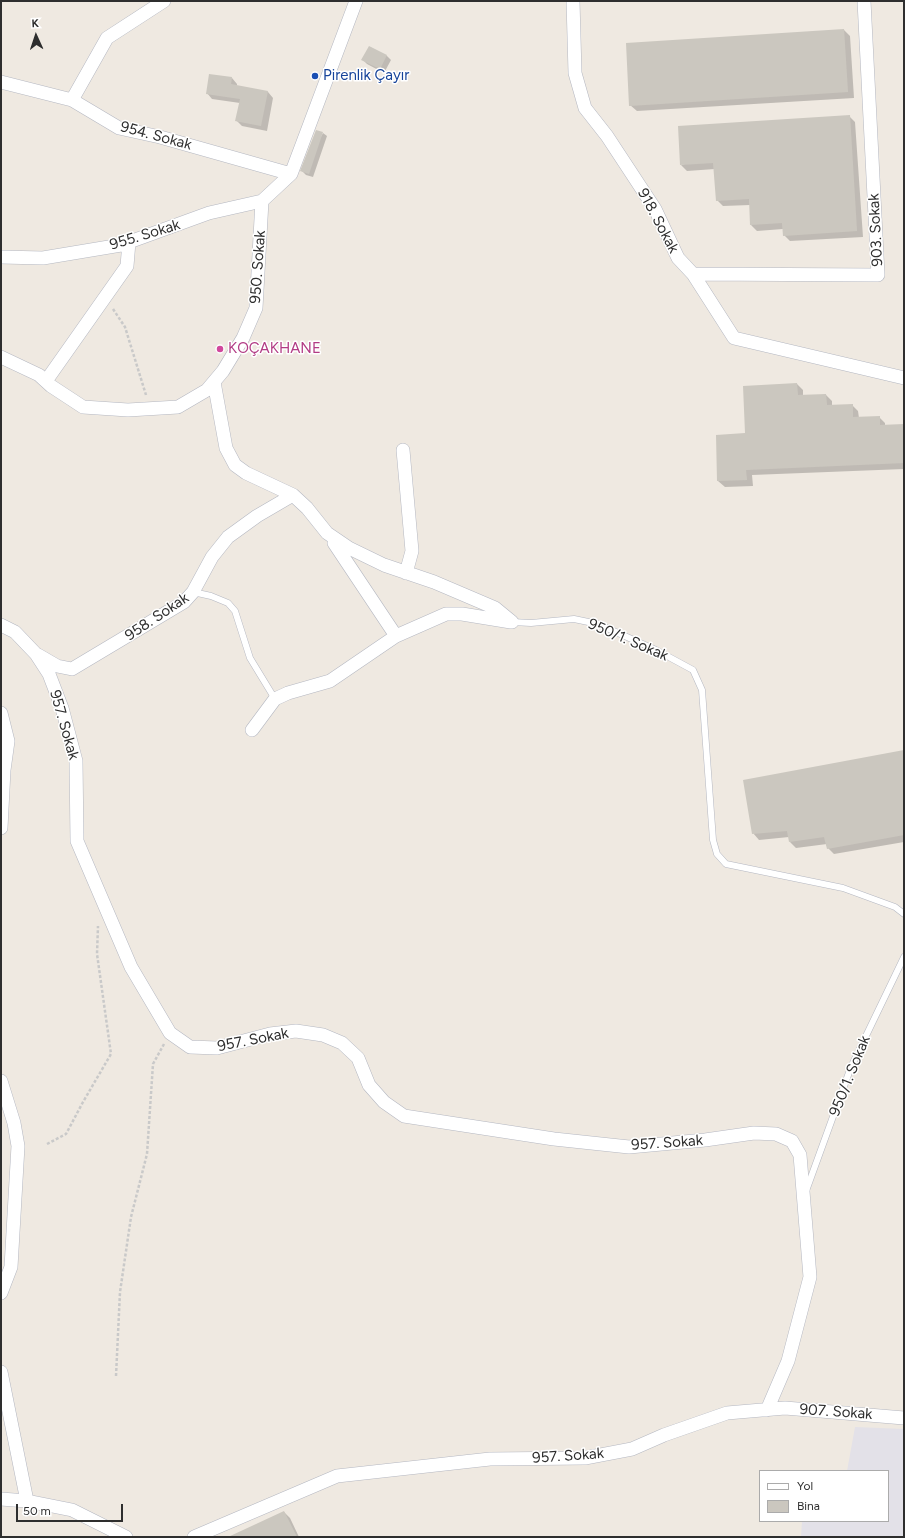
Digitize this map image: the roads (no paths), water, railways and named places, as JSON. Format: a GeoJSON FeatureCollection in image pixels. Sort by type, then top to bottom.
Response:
{"type":"FeatureCollection","features":[{"type":"Feature","properties":{"kind":"street"},"geometry":{"type":"LineString","coordinates":[[72,100],[106,38],[164,1]]}},
{"type":"Feature","properties":{"kind":"street"},"geometry":{"type":"LineString","coordinates":[[262,201],[291,174],[356,1]]}},
{"type":"Feature","properties":{"kind":"street","name":"918. Sokak"},"geometry":{"type":"LineString","coordinates":[[573,1],[575,73],[585,108],[607,136],[656,209],[678,258],[693,274],[734,338],[904,378]]}},
{"type":"Feature","properties":{"kind":"street","name":"903. Sokak"},"geometry":{"type":"LineString","coordinates":[[693,274],[878,275],[864,1]]}},
{"type":"Feature","properties":{"kind":"street","name":"954. Sokak"},"geometry":{"type":"LineString","coordinates":[[1,82],[72,100],[119,128],[160,137],[291,174]]}},
{"type":"Feature","properties":{"kind":"street","name":"955. Sokak"},"geometry":{"type":"LineString","coordinates":[[1,257],[43,258],[121,245],[209,213],[262,201]]}},
{"type":"Feature","properties":{"kind":"street","name":"950. Sokak"},"geometry":{"type":"LineString","coordinates":[[1,357],[39,375],[83,407],[128,410],[178,407],[207,390],[223,371],[243,338],[256,308],[262,201]]}},
{"type":"Feature","properties":{"kind":"street"},"geometry":{"type":"LineString","coordinates":[[46,381],[127,266],[129,242]]}},
{"type":"Feature","properties":{"kind":"street"},"geometry":{"type":"LineString","coordinates":[[214,382],[226,448],[235,466],[246,473],[293,495],[307,508],[341,551],[364,590],[396,636]]}},
{"type":"Feature","properties":{"kind":"street"},"geometry":{"type":"LineString","coordinates":[[403,450],[412,551],[406,573]]}},
{"type":"Feature","properties":{"kind":"street","name":"958. Sokak"},"geometry":{"type":"LineString","coordinates":[[36,654],[57,666],[72,669],[184,602],[193,592],[212,557],[228,536],[256,516],[293,495]]}},
{"type":"Feature","properties":{"kind":"street"},"geometry":{"type":"LineString","coordinates":[[327,533],[349,548],[384,565],[434,582],[495,608],[512,622]]}},
{"type":"Feature","properties":{"kind":"street"},"geometry":{"type":"LineString","coordinates":[[252,730],[275,699],[288,693],[330,681],[396,636],[446,614],[462,614],[512,622]]}},
{"type":"Feature","properties":{"kind":"street","name":"957. Sokak"},"geometry":{"type":"LineString","coordinates":[[1,625],[15,632],[36,654],[48,674],[62,708],[76,761],[77,841],[131,967],[170,1033],[190,1047],[217,1048],[270,1034],[296,1031],[323,1035],[342,1043],[358,1058],[369,1085],[384,1102],[404,1116],[554,1139],[629,1146],[705,1140],[754,1133],[776,1134],[792,1141],[800,1155],[810,1278],[788,1360],[767,1410],[727,1413],[664,1435],[632,1449],[585,1458],[490,1459],[337,1476],[194,1537]]}},
{"type":"Feature","properties":{"kind":"street"},"geometry":{"type":"LineString","coordinates":[[1,713],[8,741],[4,770],[1,828]]}},
{"type":"Feature","properties":{"kind":"street"},"geometry":{"type":"LineString","coordinates":[[1,1081],[14,1123],[18,1146],[11,1267],[1,1293]]}},
{"type":"Feature","properties":{"kind":"street"},"geometry":{"type":"LineString","coordinates":[[1,1372],[27,1501]]}},
{"type":"Feature","properties":{"kind":"street","name":"907. Sokak"},"geometry":{"type":"LineString","coordinates":[[767,1410],[785,1408],[904,1418]]}},
{"type":"Feature","properties":{"kind":"street"},"geometry":{"type":"LineString","coordinates":[[1,1499],[27,1501],[72,1510],[126,1537]]}},
{"type":"Feature","properties":{"kind":"lane"},"geometry":{"type":"LineString","coordinates":[[193,592],[211,596],[228,603],[235,611],[250,658],[275,699]]}},
{"type":"Feature","properties":{"kind":"lane","name":"950/1. Sokak"},"geometry":{"type":"LineString","coordinates":[[512,622],[574,619],[598,624],[656,650],[693,670],[702,690],[714,840],[717,854],[726,864],[843,888],[895,907],[904,914]]}},
{"type":"Feature","properties":{"kind":"lane","name":"950/1. Sokak"},"geometry":{"type":"LineString","coordinates":[[804,1198],[851,1067],[904,957]]}},
{"type":"Feature","properties":{"kind":"place","name":"Pirenlik Çayır"},"geometry":{"type":"Point","coordinates":[315,76]}},
{"type":"Feature","properties":{"kind":"place","name":"KOÇAKHANE"},"geometry":{"type":"Point","coordinates":[220,349]}}]}
